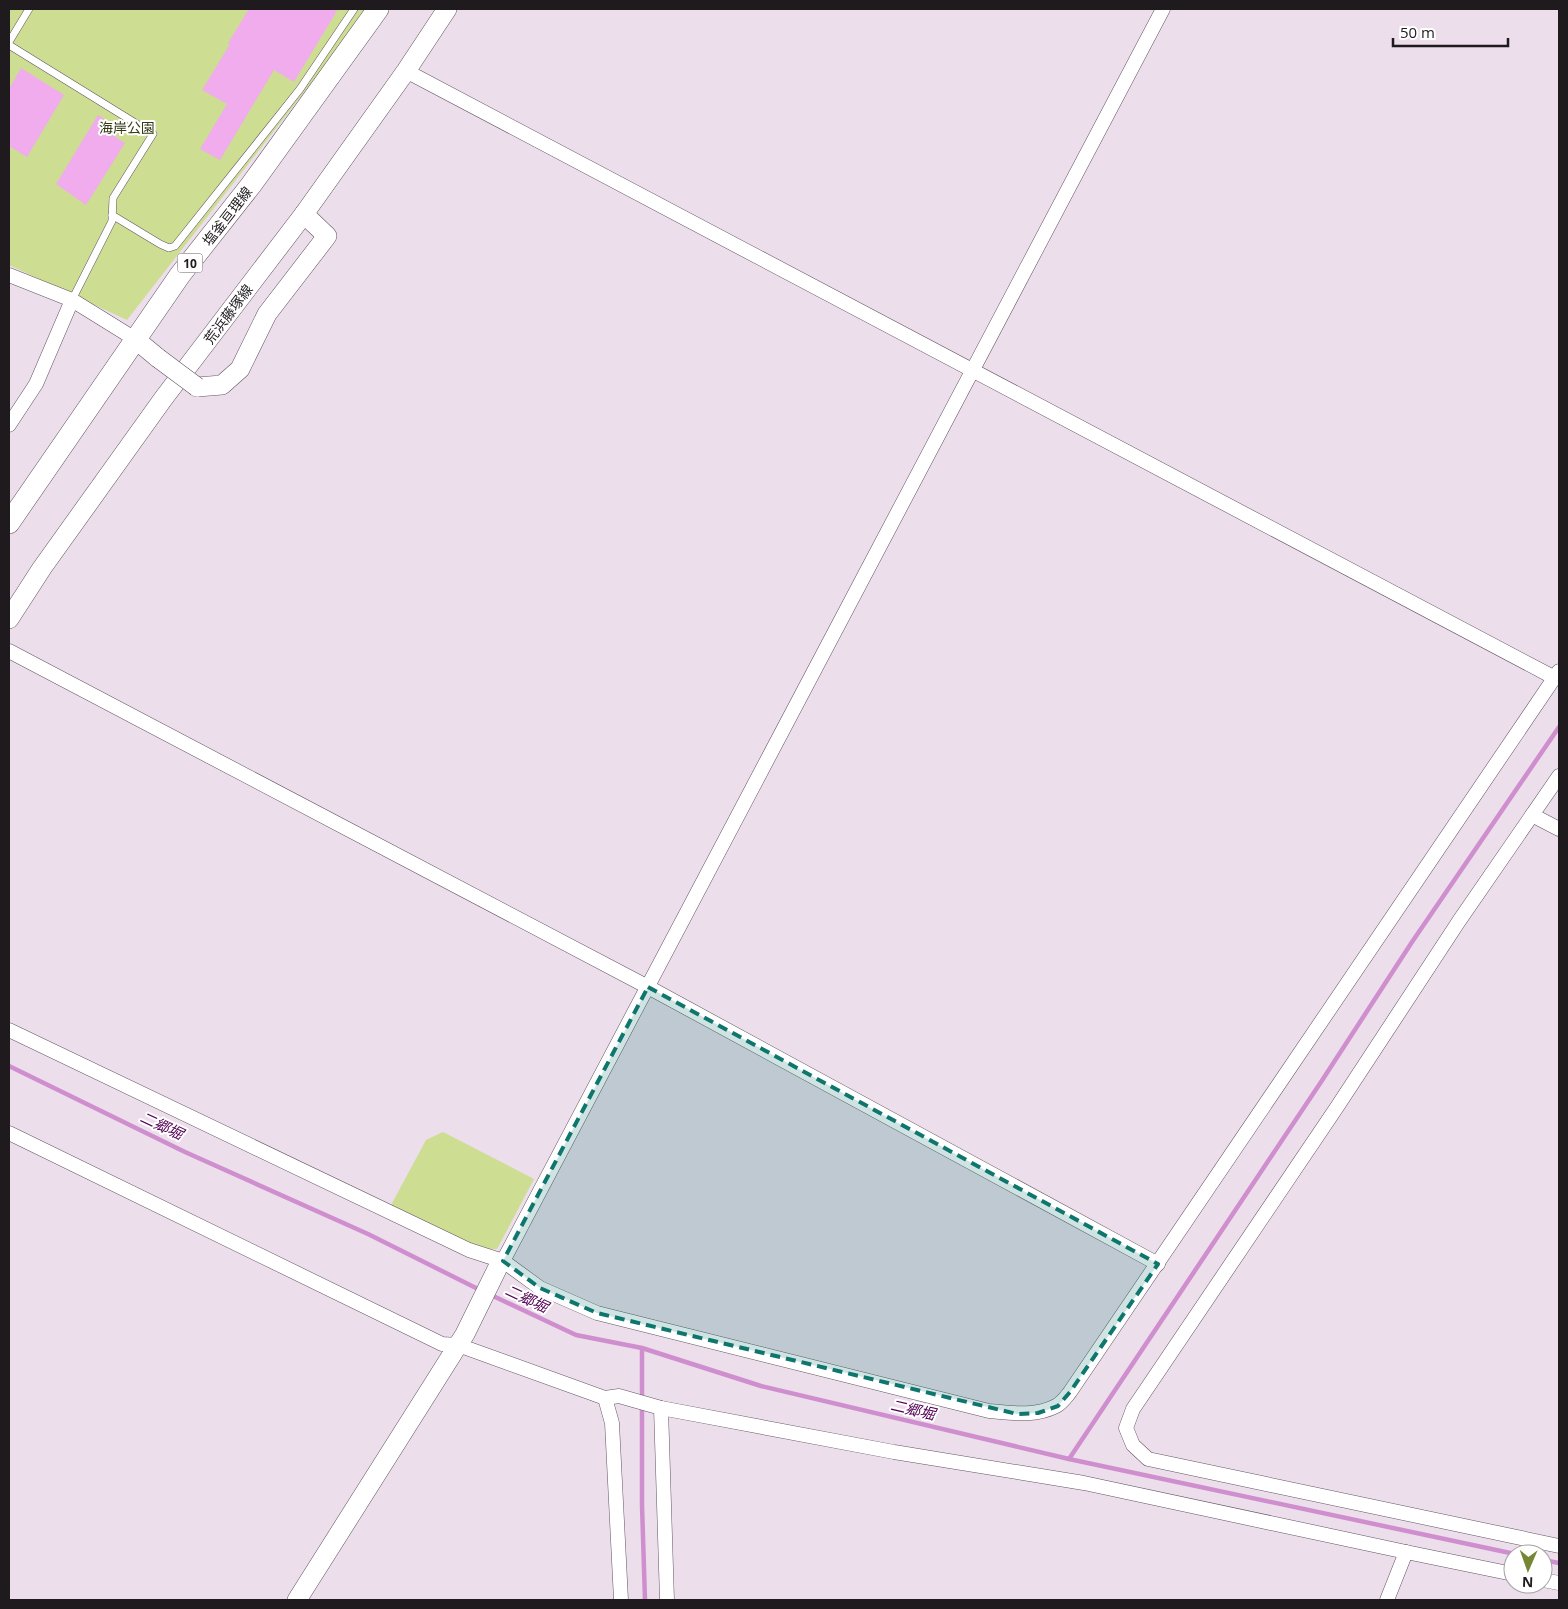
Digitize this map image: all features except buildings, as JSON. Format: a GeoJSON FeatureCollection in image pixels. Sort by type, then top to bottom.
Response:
{"type":"FeatureCollection","features":[{"type":"Feature","properties":{"kind":"main road","name":"塩釜亘理線"},"geometry":{"type":"LineString","coordinates":[[9,523],[180,275],[251,185],[378,9]]}},
{"type":"Feature","properties":{"kind":"street","name":"荒浜藤塚線"},"geometry":{"type":"LineString","coordinates":[[9,619],[42,568],[163,399],[304,214],[406,71],[447,9]]}},
{"type":"Feature","properties":{"kind":"street"},"geometry":{"type":"LineString","coordinates":[[297,1600],[461,1340],[1164,9]]}},
{"type":"Feature","properties":{"kind":"street"},"geometry":{"type":"LineString","coordinates":[[9,1030],[469,1250],[540,1288],[597,1313],[989,1410],[1017,1414],[1038,1413],[1058,1406],[1070,1392],[1557,674],[973,371],[406,71]]}},
{"type":"Feature","properties":{"kind":"street"},"geometry":{"type":"LineString","coordinates":[[9,276],[72,300],[135,339],[197,386],[222,385],[240,369],[266,314],[326,236],[304,214]]}},
{"type":"Feature","properties":{"kind":"street"},"geometry":{"type":"LineString","coordinates":[[9,425],[36,384],[72,300]]}},
{"type":"Feature","properties":{"kind":"street"},"geometry":{"type":"LineString","coordinates":[[9,651],[648,987],[1158,1264]]}},
{"type":"Feature","properties":{"kind":"street"},"geometry":{"type":"LineString","coordinates":[[1559,776],[1459,921],[1337,1107],[1133,1409],[1126,1428],[1133,1445],[1148,1459],[1559,1546]]}},
{"type":"Feature","properties":{"kind":"street"},"geometry":{"type":"LineString","coordinates":[[1532,816],[1559,829]]}},
{"type":"Feature","properties":{"kind":"street"},"geometry":{"type":"LineString","coordinates":[[9,1133],[442,1344],[461,1340],[612,1397],[894,1452],[1084,1483],[1503,1572]]}},
{"type":"Feature","properties":{"kind":"street"},"geometry":{"type":"LineString","coordinates":[[612,1397],[621,1600]]}},
{"type":"Feature","properties":{"kind":"street"},"geometry":{"type":"LineString","coordinates":[[656,1406],[667,1600]]}},
{"type":"Feature","properties":{"kind":"street"},"geometry":{"type":"LineString","coordinates":[[1387,1600],[1406,1552]]}},
{"type":"Feature","properties":{"kind":"lane"},"geometry":{"type":"LineString","coordinates":[[28,9],[9,44],[153,134],[114,198],[112,221],[72,300]]}},
{"type":"Feature","properties":{"kind":"lane"},"geometry":{"type":"LineString","coordinates":[[112,215],[160,244],[169,248],[175,246],[300,89],[354,9]]}},
{"type":"Feature","properties":{"kind":"highlighted area"},"geometry":{"type":"Polygon","coordinates":[[[648,987],[1158,1264],[1070,1392],[1058,1406],[1038,1413],[1017,1414],[597,1313],[540,1288],[503,1261],[648,987]]]}},
{"type":"Feature","properties":{"kind":"green space","name":"海岸公園"},"geometry":{"type":"Polygon","coordinates":[[[9,9],[365,9],[354,28],[127,320],[9,265],[9,9]]]}},
{"type":"Feature","properties":{"kind":"green space"},"geometry":{"type":"Polygon","coordinates":[[[443,1132],[534,1179],[497,1249],[479,1249],[390,1207],[426,1140],[443,1132]]]}},
{"type":"Feature","properties":{"kind":"waterway"},"geometry":{"type":"LineString","coordinates":[[1069,1459],[1321,1082],[1412,942],[1559,727]]}},
{"type":"Feature","properties":{"kind":"waterway","name":"二郷堀"},"geometry":{"type":"LineString","coordinates":[[9,1066],[185,1152],[368,1234],[482,1291]]}},
{"type":"Feature","properties":{"kind":"waterway","name":"二郷堀"},"geometry":{"type":"LineString","coordinates":[[489,1294],[576,1335],[642,1348],[761,1386],[1069,1459],[1503,1551]]}},
{"type":"Feature","properties":{"kind":"waterway"},"geometry":{"type":"LineString","coordinates":[[642,1348],[642,1505],[645,1600]]}},
{"type":"Feature","properties":{"kind":"waterway"},"geometry":{"type":"LineString","coordinates":[[1553,1562],[1559,1563]]}}]}
